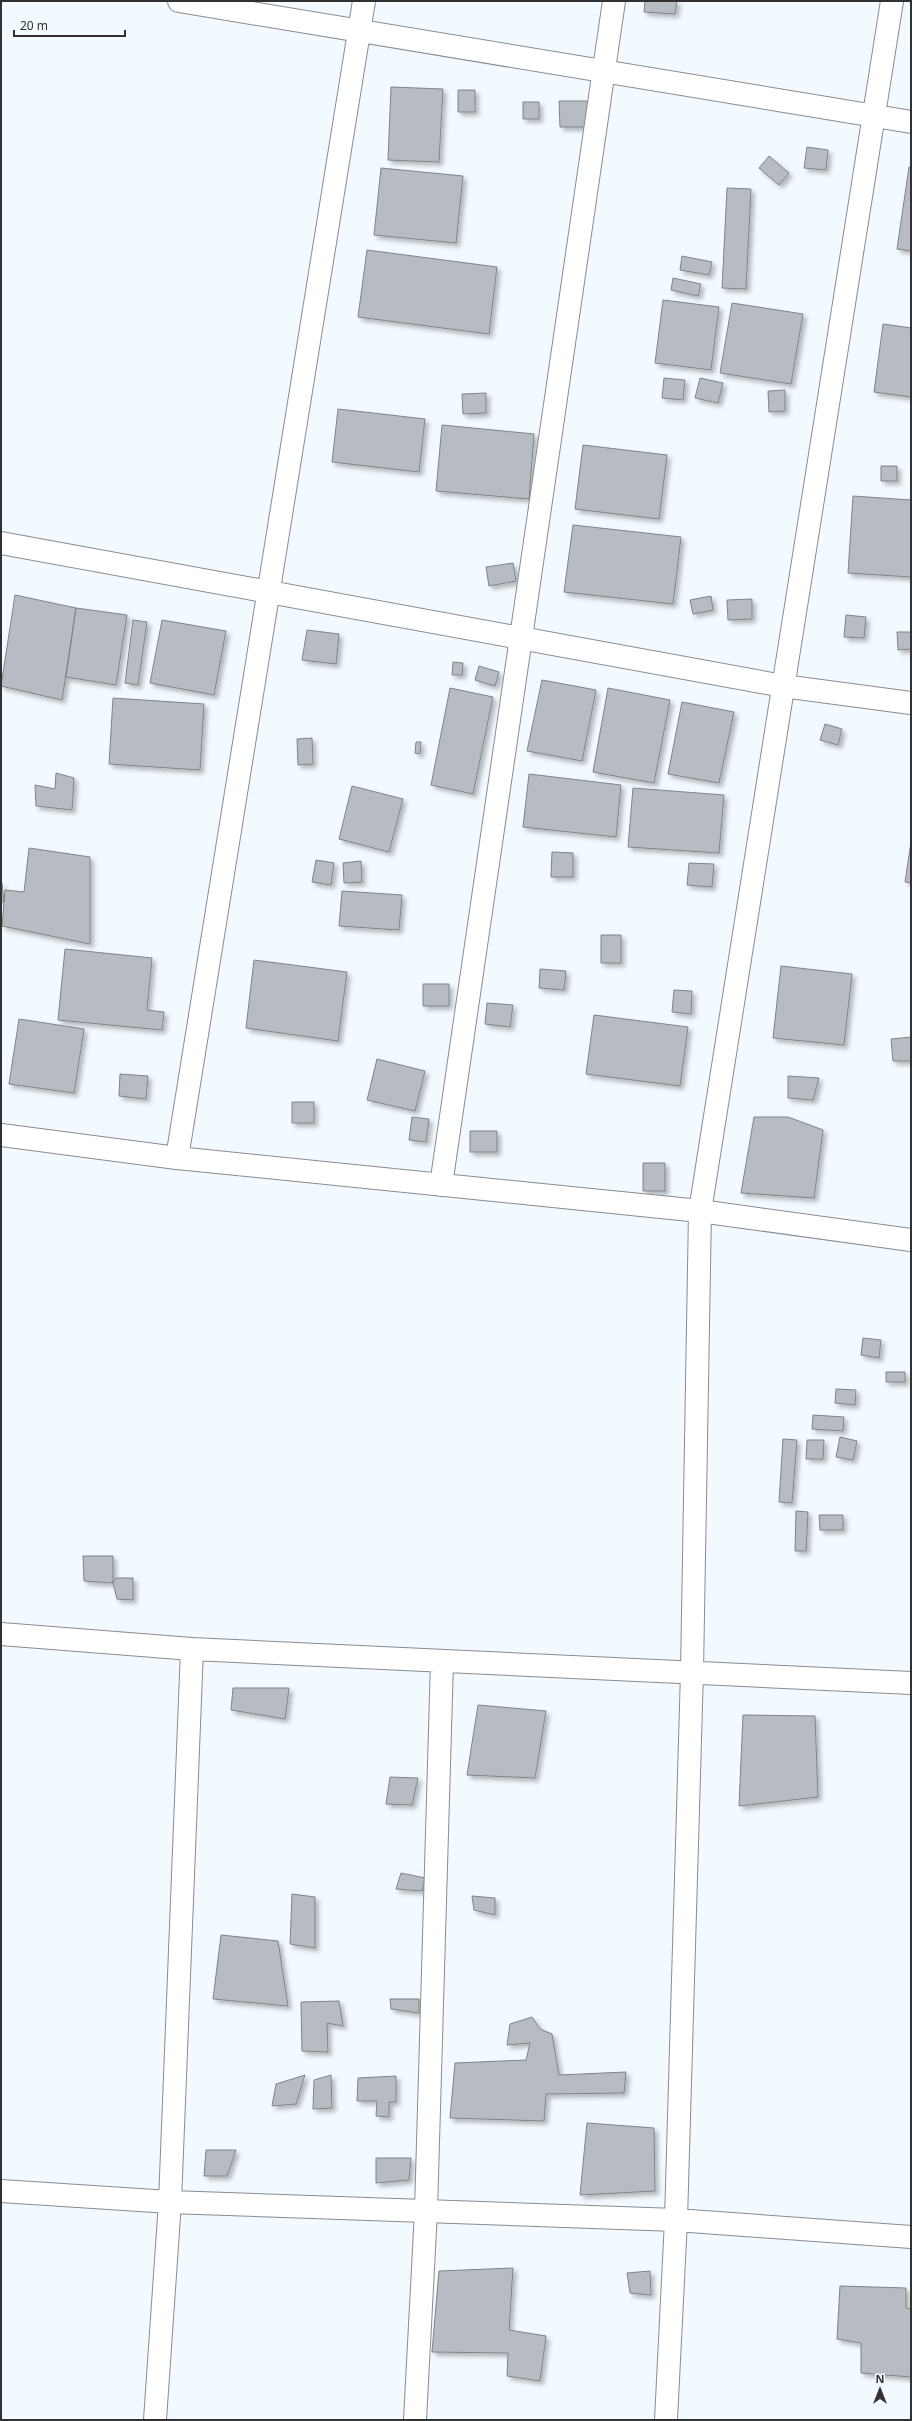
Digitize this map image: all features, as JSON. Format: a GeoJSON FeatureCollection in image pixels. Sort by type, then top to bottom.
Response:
{"type":"FeatureCollection","features":[{"type":"Feature","properties":{"kind":"street"},"geometry":{"type":"LineString","coordinates":[[179,1],[911,122]]}},
{"type":"Feature","properties":{"kind":"street"},"geometry":{"type":"LineString","coordinates":[[177,1158],[364,1]]}},
{"type":"Feature","properties":{"kind":"street"},"geometry":{"type":"LineString","coordinates":[[441,1185],[614,1]]}},
{"type":"Feature","properties":{"kind":"street"},"geometry":{"type":"LineString","coordinates":[[666,2420],[676,2220],[692,1672],[700,1211],[892,1]]}},
{"type":"Feature","properties":{"kind":"street"},"geometry":{"type":"LineString","coordinates":[[1,547],[268,591],[784,686],[911,703]]}},
{"type":"Feature","properties":{"kind":"street"},"geometry":{"type":"LineString","coordinates":[[1,1135],[177,1158],[700,1211],[911,1240]]}},
{"type":"Feature","properties":{"kind":"street"},"geometry":{"type":"LineString","coordinates":[[1,1634],[192,1650],[442,1660],[911,1683]]}},
{"type":"Feature","properties":{"kind":"street"},"geometry":{"type":"LineString","coordinates":[[155,2420],[170,2202],[192,1650]]}},
{"type":"Feature","properties":{"kind":"street"},"geometry":{"type":"LineString","coordinates":[[415,2420],[426,2211],[442,1660]]}},
{"type":"Feature","properties":{"kind":"street"},"geometry":{"type":"LineString","coordinates":[[1,2190],[170,2202],[676,2220],[911,2237]]}},
{"type":"Feature","properties":{"kind":"building"},"geometry":{"type":"Polygon","coordinates":[[[645,1],[677,1],[675,14],[644,12],[645,1]]]}},
{"type":"Feature","properties":{"kind":"building"},"geometry":{"type":"Polygon","coordinates":[[[391,87],[443,89],[439,162],[388,160],[391,87]]]}},
{"type":"Feature","properties":{"kind":"building"},"geometry":{"type":"Polygon","coordinates":[[[458,90],[475,90],[475,112],[458,112],[458,90]]]}},
{"type":"Feature","properties":{"kind":"building"},"geometry":{"type":"Polygon","coordinates":[[[559,101],[590,101],[591,127],[560,127],[559,101]]]}},
{"type":"Feature","properties":{"kind":"building"},"geometry":{"type":"Polygon","coordinates":[[[523,102],[539,102],[539,119],[523,119],[523,102]]]}},
{"type":"Feature","properties":{"kind":"building"},"geometry":{"type":"Polygon","coordinates":[[[807,147],[828,150],[826,170],[804,168],[807,147]]]}},
{"type":"Feature","properties":{"kind":"building"},"geometry":{"type":"Polygon","coordinates":[[[769,156],[789,173],[779,185],[759,168],[769,156]]]}},
{"type":"Feature","properties":{"kind":"building"},"geometry":{"type":"Polygon","coordinates":[[[909,167],[911,167],[911,251],[897,249],[909,167]]]}},
{"type":"Feature","properties":{"kind":"building"},"geometry":{"type":"Polygon","coordinates":[[[381,168],[463,176],[456,243],[374,235],[381,168]]]}},
{"type":"Feature","properties":{"kind":"building"},"geometry":{"type":"Polygon","coordinates":[[[727,188],[751,189],[746,289],[722,288],[727,188]]]}},
{"type":"Feature","properties":{"kind":"building"},"geometry":{"type":"Polygon","coordinates":[[[367,250],[497,267],[489,334],[358,317],[367,250]]]}},
{"type":"Feature","properties":{"kind":"building"},"geometry":{"type":"Polygon","coordinates":[[[682,256],[712,262],[709,275],[680,270],[682,256]]]}},
{"type":"Feature","properties":{"kind":"building"},"geometry":{"type":"Polygon","coordinates":[[[673,278],[701,284],[698,296],[671,290],[673,278]]]}},
{"type":"Feature","properties":{"kind":"building"},"geometry":{"type":"Polygon","coordinates":[[[663,300],[719,307],[711,370],[655,363],[663,300]]]}},
{"type":"Feature","properties":{"kind":"building"},"geometry":{"type":"Polygon","coordinates":[[[732,303],[803,314],[791,384],[720,373],[732,303]]]}},
{"type":"Feature","properties":{"kind":"building"},"geometry":{"type":"Polygon","coordinates":[[[883,324],[911,328],[911,397],[874,392],[883,324]]]}},
{"type":"Feature","properties":{"kind":"building"},"geometry":{"type":"Polygon","coordinates":[[[664,378],[685,380],[683,400],[662,398],[664,378]]]}},
{"type":"Feature","properties":{"kind":"building"},"geometry":{"type":"Polygon","coordinates":[[[700,378],[723,383],[718,403],[695,398],[700,378]]]}},
{"type":"Feature","properties":{"kind":"building"},"geometry":{"type":"Polygon","coordinates":[[[785,390],[785,411],[769,412],[768,391],[785,390]]]}},
{"type":"Feature","properties":{"kind":"building"},"geometry":{"type":"Polygon","coordinates":[[[486,393],[486,413],[463,414],[462,394],[486,393]]]}},
{"type":"Feature","properties":{"kind":"building"},"geometry":{"type":"Polygon","coordinates":[[[338,409],[425,419],[419,472],[332,462],[338,409]]]}},
{"type":"Feature","properties":{"kind":"building"},"geometry":{"type":"Polygon","coordinates":[[[442,425],[534,434],[529,499],[436,491],[442,425]]]}},
{"type":"Feature","properties":{"kind":"building"},"geometry":{"type":"Polygon","coordinates":[[[583,445],[667,455],[659,519],[575,509],[583,445]]]}},
{"type":"Feature","properties":{"kind":"building"},"geometry":{"type":"Polygon","coordinates":[[[881,466],[897,466],[897,481],[881,481],[881,466]]]}},
{"type":"Feature","properties":{"kind":"building"},"geometry":{"type":"Polygon","coordinates":[[[853,496],[911,500],[911,577],[848,573],[853,496]]]}},
{"type":"Feature","properties":{"kind":"building"},"geometry":{"type":"Polygon","coordinates":[[[573,525],[681,537],[673,604],[564,592],[573,525]]]}},
{"type":"Feature","properties":{"kind":"building"},"geometry":{"type":"Polygon","coordinates":[[[513,563],[516,581],[489,586],[486,567],[513,563]]]}},
{"type":"Feature","properties":{"kind":"building"},"geometry":{"type":"Polygon","coordinates":[[[15,595],[76,608],[62,700],[1,686],[15,595]]]}},
{"type":"Feature","properties":{"kind":"building"},"geometry":{"type":"Polygon","coordinates":[[[711,596],[713,610],[693,614],[690,600],[711,596]]]}},
{"type":"Feature","properties":{"kind":"building"},"geometry":{"type":"Polygon","coordinates":[[[752,599],[752,619],[728,620],[727,600],[752,599]]]}},
{"type":"Feature","properties":{"kind":"building"},"geometry":{"type":"Polygon","coordinates":[[[76,608],[127,615],[116,685],[66,677],[76,608]]]}},
{"type":"Feature","properties":{"kind":"building"},"geometry":{"type":"Polygon","coordinates":[[[846,615],[866,617],[864,638],[844,637],[846,615]]]}},
{"type":"Feature","properties":{"kind":"building"},"geometry":{"type":"Polygon","coordinates":[[[133,620],[147,622],[138,685],[125,683],[133,620]]]}},
{"type":"Feature","properties":{"kind":"building"},"geometry":{"type":"Polygon","coordinates":[[[162,620],[226,631],[214,695],[150,683],[162,620]]]}},
{"type":"Feature","properties":{"kind":"building"},"geometry":{"type":"Polygon","coordinates":[[[307,630],[339,634],[336,664],[302,660],[307,630]]]}},
{"type":"Feature","properties":{"kind":"building"},"geometry":{"type":"Polygon","coordinates":[[[897,632],[911,632],[911,649],[898,650],[897,632]]]}},
{"type":"Feature","properties":{"kind":"building"},"geometry":{"type":"Polygon","coordinates":[[[453,662],[463,663],[462,675],[452,675],[453,662]]]}},
{"type":"Feature","properties":{"kind":"building"},"geometry":{"type":"Polygon","coordinates":[[[479,666],[499,672],[495,686],[475,680],[479,666]]]}},
{"type":"Feature","properties":{"kind":"building"},"geometry":{"type":"Polygon","coordinates":[[[542,680],[596,690],[582,761],[527,751],[542,680]]]}},
{"type":"Feature","properties":{"kind":"building"},"geometry":{"type":"Polygon","coordinates":[[[450,688],[493,697],[473,794],[431,785],[450,688]]]}},
{"type":"Feature","properties":{"kind":"building"},"geometry":{"type":"Polygon","coordinates":[[[608,688],[670,700],[654,783],[593,772],[608,688]]]}},
{"type":"Feature","properties":{"kind":"building"},"geometry":{"type":"Polygon","coordinates":[[[113,698],[204,704],[200,770],[109,764],[113,698]]]}},
{"type":"Feature","properties":{"kind":"building"},"geometry":{"type":"Polygon","coordinates":[[[682,702],[734,712],[719,783],[668,774],[682,702]]]}},
{"type":"Feature","properties":{"kind":"building"},"geometry":{"type":"Polygon","coordinates":[[[825,724],[842,729],[838,745],[820,740],[825,724]]]}},
{"type":"Feature","properties":{"kind":"building"},"geometry":{"type":"Polygon","coordinates":[[[312,738],[313,764],[298,765],[297,739],[312,738]]]}},
{"type":"Feature","properties":{"kind":"building"},"geometry":{"type":"Polygon","coordinates":[[[416,742],[421,742],[420,754],[415,753],[416,742]]]}},
{"type":"Feature","properties":{"kind":"building"},"geometry":{"type":"Polygon","coordinates":[[[56,773],[74,778],[72,810],[36,806],[35,785],[55,789],[56,773]]]}},
{"type":"Feature","properties":{"kind":"building"},"geometry":{"type":"Polygon","coordinates":[[[529,774],[621,785],[616,837],[523,827],[529,774]]]}},
{"type":"Feature","properties":{"kind":"building"},"geometry":{"type":"Polygon","coordinates":[[[352,786],[403,799],[389,852],[339,839],[352,786]]]}},
{"type":"Feature","properties":{"kind":"building"},"geometry":{"type":"Polygon","coordinates":[[[633,788],[724,795],[719,853],[628,847],[633,788]]]}},
{"type":"Feature","properties":{"kind":"building"},"geometry":{"type":"Polygon","coordinates":[[[911,842],[911,883],[905,882],[911,842]]]}},
{"type":"Feature","properties":{"kind":"building"},"geometry":{"type":"Polygon","coordinates":[[[29,848],[90,857],[90,944],[2,926],[5,890],[24,892],[29,848]]]}},
{"type":"Feature","properties":{"kind":"building"},"geometry":{"type":"Polygon","coordinates":[[[552,852],[573,853],[573,877],[551,877],[552,852]]]}},
{"type":"Feature","properties":{"kind":"building"},"geometry":{"type":"Polygon","coordinates":[[[316,860],[334,863],[331,885],[312,882],[316,860]]]}},
{"type":"Feature","properties":{"kind":"building"},"geometry":{"type":"Polygon","coordinates":[[[361,861],[362,882],[344,883],[343,863],[361,861]]]}},
{"type":"Feature","properties":{"kind":"building"},"geometry":{"type":"Polygon","coordinates":[[[689,863],[714,864],[712,887],[687,885],[689,863]]]}},
{"type":"Feature","properties":{"kind":"building"},"geometry":{"type":"Polygon","coordinates":[[[2,883],[4,902],[1,902],[2,883]]]}},
{"type":"Feature","properties":{"kind":"building"},"geometry":{"type":"Polygon","coordinates":[[[342,891],[402,895],[399,930],[339,926],[342,891]]]}},
{"type":"Feature","properties":{"kind":"building"},"geometry":{"type":"Polygon","coordinates":[[[601,935],[621,935],[621,963],[601,963],[601,935]]]}},
{"type":"Feature","properties":{"kind":"building"},"geometry":{"type":"Polygon","coordinates":[[[65,949],[152,958],[147,1010],[164,1012],[162,1030],[58,1020],[65,949]]]}},
{"type":"Feature","properties":{"kind":"building"},"geometry":{"type":"Polygon","coordinates":[[[254,960],[347,972],[338,1041],[246,1028],[254,960]]]}},
{"type":"Feature","properties":{"kind":"building"},"geometry":{"type":"Polygon","coordinates":[[[781,966],[852,974],[844,1045],[773,1038],[781,966]]]}},
{"type":"Feature","properties":{"kind":"building"},"geometry":{"type":"Polygon","coordinates":[[[540,969],[566,971],[564,990],[539,988],[540,969]]]}},
{"type":"Feature","properties":{"kind":"building"},"geometry":{"type":"Polygon","coordinates":[[[423,984],[449,984],[449,1006],[423,1006],[423,984]]]}},
{"type":"Feature","properties":{"kind":"building"},"geometry":{"type":"Polygon","coordinates":[[[674,990],[692,991],[691,1014],[672,1012],[674,990]]]}},
{"type":"Feature","properties":{"kind":"building"},"geometry":{"type":"Polygon","coordinates":[[[487,1003],[513,1005],[510,1027],[485,1024],[487,1003]]]}},
{"type":"Feature","properties":{"kind":"building"},"geometry":{"type":"Polygon","coordinates":[[[594,1015],[688,1027],[680,1086],[586,1074],[594,1015]]]}},
{"type":"Feature","properties":{"kind":"building"},"geometry":{"type":"Polygon","coordinates":[[[19,1019],[84,1029],[74,1093],[9,1084],[19,1019]]]}},
{"type":"Feature","properties":{"kind":"building"},"geometry":{"type":"Polygon","coordinates":[[[911,1037],[911,1061],[893,1061],[891,1039],[911,1037]]]}},
{"type":"Feature","properties":{"kind":"building"},"geometry":{"type":"Polygon","coordinates":[[[377,1059],[425,1071],[415,1111],[367,1100],[377,1059]]]}},
{"type":"Feature","properties":{"kind":"building"},"geometry":{"type":"Polygon","coordinates":[[[120,1074],[148,1076],[146,1099],[119,1096],[120,1074]]]}},
{"type":"Feature","properties":{"kind":"building"},"geometry":{"type":"Polygon","coordinates":[[[788,1076],[819,1078],[813,1100],[788,1098],[788,1076]]]}},
{"type":"Feature","properties":{"kind":"building"},"geometry":{"type":"Polygon","coordinates":[[[292,1102],[314,1102],[314,1123],[292,1123],[292,1102]]]}},
{"type":"Feature","properties":{"kind":"building"},"geometry":{"type":"Polygon","coordinates":[[[412,1117],[429,1119],[426,1142],[409,1140],[412,1117]]]}},
{"type":"Feature","properties":{"kind":"building"},"geometry":{"type":"Polygon","coordinates":[[[754,1117],[788,1117],[823,1130],[814,1198],[741,1193],[754,1117]]]}},
{"type":"Feature","properties":{"kind":"building"},"geometry":{"type":"Polygon","coordinates":[[[470,1131],[497,1131],[497,1152],[470,1152],[470,1131]]]}},
{"type":"Feature","properties":{"kind":"building"},"geometry":{"type":"Polygon","coordinates":[[[643,1163],[665,1163],[665,1191],[643,1191],[643,1163]]]}},
{"type":"Feature","properties":{"kind":"building"},"geometry":{"type":"Polygon","coordinates":[[[863,1338],[881,1340],[879,1358],[861,1355],[863,1338]]]}},
{"type":"Feature","properties":{"kind":"building"},"geometry":{"type":"Polygon","coordinates":[[[886,1372],[905,1372],[905,1382],[886,1382],[886,1372]]]}},
{"type":"Feature","properties":{"kind":"building"},"geometry":{"type":"Polygon","coordinates":[[[836,1389],[856,1390],[855,1405],[835,1403],[836,1389]]]}},
{"type":"Feature","properties":{"kind":"building"},"geometry":{"type":"Polygon","coordinates":[[[813,1415],[844,1417],[843,1431],[812,1429],[813,1415]]]}},
{"type":"Feature","properties":{"kind":"building"},"geometry":{"type":"Polygon","coordinates":[[[840,1437],[857,1441],[853,1460],[836,1457],[840,1437]]]}},
{"type":"Feature","properties":{"kind":"building"},"geometry":{"type":"Polygon","coordinates":[[[783,1439],[797,1440],[792,1503],[779,1502],[783,1439]]]}},
{"type":"Feature","properties":{"kind":"building"},"geometry":{"type":"Polygon","coordinates":[[[807,1440],[824,1440],[823,1459],[806,1459],[807,1440]]]}},
{"type":"Feature","properties":{"kind":"building"},"geometry":{"type":"Polygon","coordinates":[[[796,1511],[808,1512],[806,1551],[795,1551],[796,1511]]]}},
{"type":"Feature","properties":{"kind":"building"},"geometry":{"type":"Polygon","coordinates":[[[819,1515],[843,1515],[843,1530],[820,1530],[819,1515]]]}},
{"type":"Feature","properties":{"kind":"building"},"geometry":{"type":"Polygon","coordinates":[[[83,1556],[113,1556],[113,1583],[84,1581],[83,1556]]]}},
{"type":"Feature","properties":{"kind":"building"},"geometry":{"type":"Polygon","coordinates":[[[116,1578],[133,1578],[133,1600],[117,1599],[113,1583],[116,1578]]]}},
{"type":"Feature","properties":{"kind":"building"},"geometry":{"type":"Polygon","coordinates":[[[233,1688],[289,1688],[285,1719],[231,1710],[233,1688]]]}},
{"type":"Feature","properties":{"kind":"building"},"geometry":{"type":"Polygon","coordinates":[[[478,1705],[546,1711],[535,1778],[467,1775],[478,1705]]]}},
{"type":"Feature","properties":{"kind":"building"},"geometry":{"type":"Polygon","coordinates":[[[743,1715],[815,1716],[818,1797],[739,1806],[743,1715]]]}},
{"type":"Feature","properties":{"kind":"building"},"geometry":{"type":"Polygon","coordinates":[[[390,1777],[418,1778],[412,1805],[386,1804],[390,1777]]]}},
{"type":"Feature","properties":{"kind":"building"},"geometry":{"type":"Polygon","coordinates":[[[401,1873],[425,1878],[422,1891],[396,1889],[401,1873]]]}},
{"type":"Feature","properties":{"kind":"building"},"geometry":{"type":"Polygon","coordinates":[[[292,1894],[315,1897],[315,1948],[290,1944],[292,1894]]]}},
{"type":"Feature","properties":{"kind":"building"},"geometry":{"type":"Polygon","coordinates":[[[472,1896],[495,1898],[495,1915],[474,1910],[472,1896]]]}},
{"type":"Feature","properties":{"kind":"building"},"geometry":{"type":"Polygon","coordinates":[[[221,1935],[278,1941],[288,2006],[213,1999],[221,1935]]]}},
{"type":"Feature","properties":{"kind":"building"},"geometry":{"type":"Polygon","coordinates":[[[390,1999],[419,1999],[419,2013],[391,2009],[390,1999]]]}},
{"type":"Feature","properties":{"kind":"building"},"geometry":{"type":"Polygon","coordinates":[[[339,2001],[343,2026],[327,2023],[328,2052],[302,2051],[301,2002],[339,2001]]]}},
{"type":"Feature","properties":{"kind":"building"},"geometry":{"type":"Polygon","coordinates":[[[532,2017],[540,2029],[552,2034],[559,2075],[626,2072],[624,2093],[546,2094],[544,2121],[450,2118],[455,2063],[526,2060],[530,2043],[507,2045],[510,2024],[532,2017]]]}},
{"type":"Feature","properties":{"kind":"building"},"geometry":{"type":"Polygon","coordinates":[[[305,2075],[296,2104],[272,2106],[276,2084],[305,2075]]]}},
{"type":"Feature","properties":{"kind":"building"},"geometry":{"type":"Polygon","coordinates":[[[331,2075],[332,2108],[313,2109],[314,2080],[331,2075]]]}},
{"type":"Feature","properties":{"kind":"building"},"geometry":{"type":"Polygon","coordinates":[[[396,2076],[396,2102],[389,2102],[389,2117],[376,2116],[377,2101],[357,2101],[358,2078],[396,2076]]]}},
{"type":"Feature","properties":{"kind":"building"},"geometry":{"type":"Polygon","coordinates":[[[587,2123],[654,2128],[655,2191],[580,2195],[587,2123]]]}},
{"type":"Feature","properties":{"kind":"building"},"geometry":{"type":"Polygon","coordinates":[[[206,2150],[236,2150],[227,2176],[204,2176],[206,2150]]]}},
{"type":"Feature","properties":{"kind":"building"},"geometry":{"type":"Polygon","coordinates":[[[376,2158],[411,2158],[409,2180],[376,2183],[376,2158]]]}},
{"type":"Feature","properties":{"kind":"building"},"geometry":{"type":"Polygon","coordinates":[[[513,2268],[509,2330],[546,2336],[540,2381],[507,2376],[508,2353],[432,2352],[439,2271],[513,2268]]]}},
{"type":"Feature","properties":{"kind":"building"},"geometry":{"type":"Polygon","coordinates":[[[650,2271],[651,2295],[630,2293],[627,2273],[650,2271]]]}},
{"type":"Feature","properties":{"kind":"building"},"geometry":{"type":"Polygon","coordinates":[[[840,2286],[906,2288],[906,2308],[911,2309],[911,2377],[861,2373],[861,2343],[837,2339],[840,2286]]]}}]}
